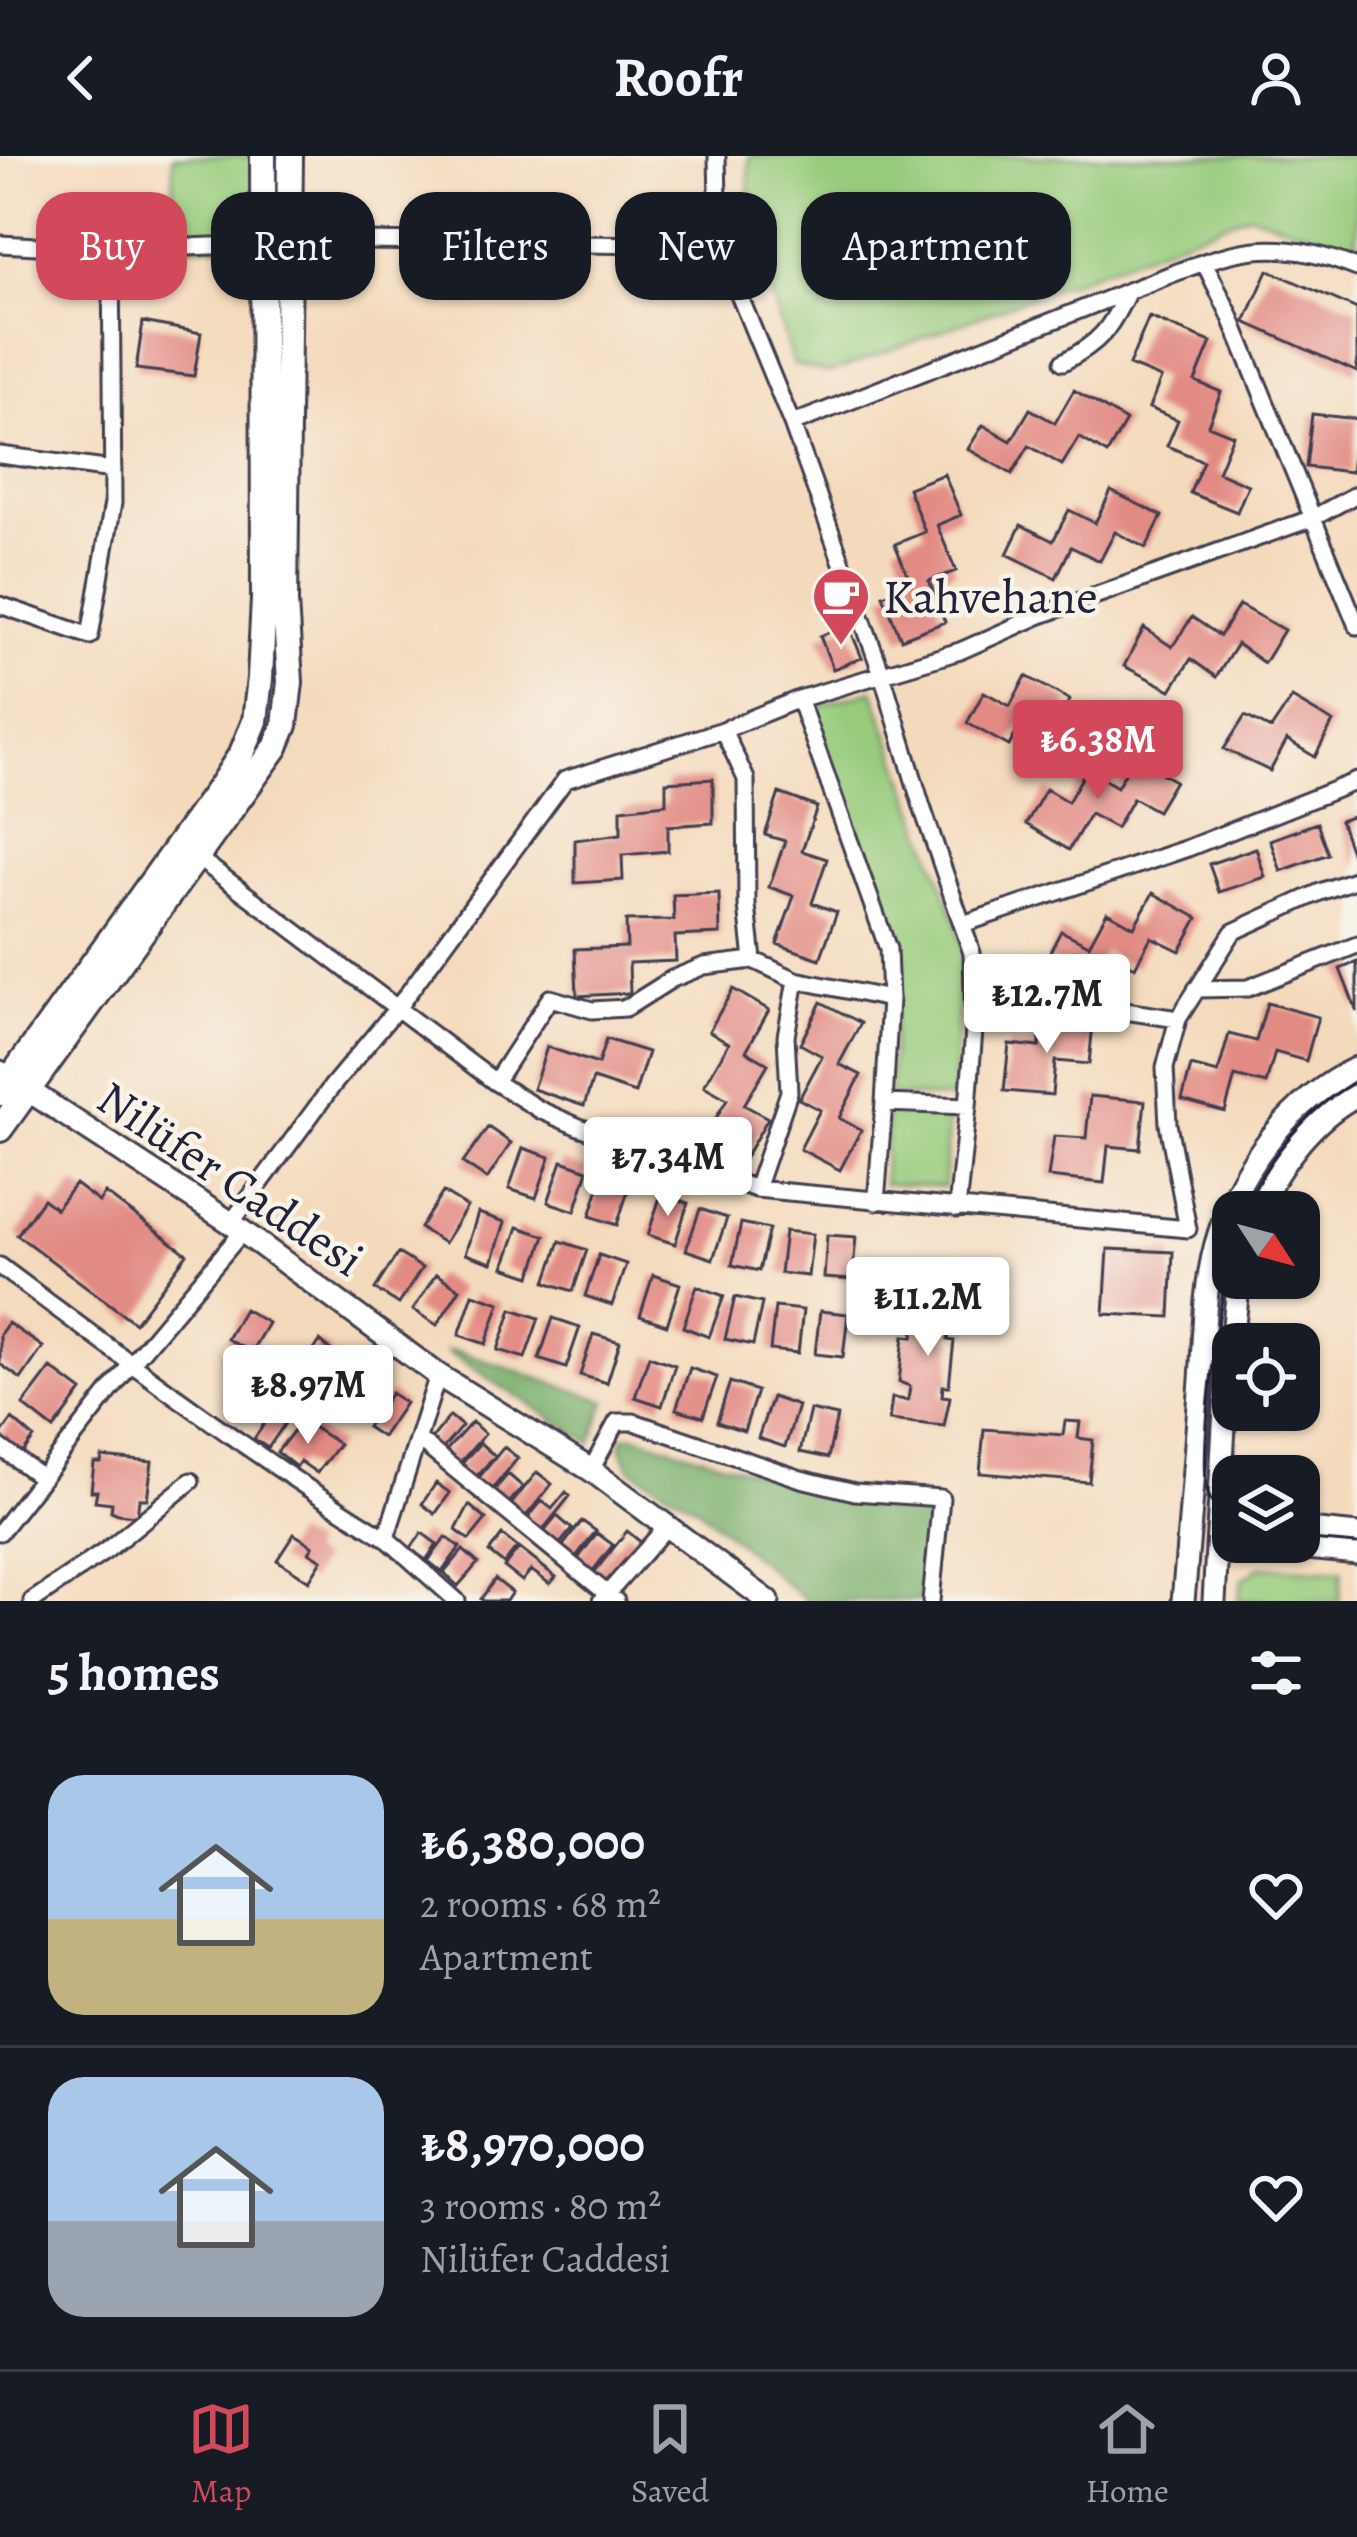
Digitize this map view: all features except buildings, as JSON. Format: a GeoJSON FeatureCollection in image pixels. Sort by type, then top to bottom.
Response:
{"type":"FeatureCollection","features":[{"type":"Feature","properties":{"kind":"main road"},"geometry":{"type":"LineString","coordinates":[[263,156],[263,192]]}},
{"type":"Feature","properties":{"kind":"main road"},"geometry":{"type":"LineString","coordinates":[[290,156],[290,192]]}},
{"type":"Feature","properties":{"kind":"main road"},"geometry":{"type":"LineString","coordinates":[[187,850],[255,721],[264,599],[262,300]]}},
{"type":"Feature","properties":{"kind":"main road"},"geometry":{"type":"LineString","coordinates":[[0,1129],[10,1084],[187,850],[276,747],[285,725],[290,682],[285,602],[289,300]]}},
{"type":"Feature","properties":{"kind":"main road"},"geometry":{"type":"LineString","coordinates":[[1238,1191],[1272,1136],[1305,1101],[1357,1067]]}},
{"type":"Feature","properties":{"kind":"main road","name":"Nilüfer Caddesi"},"geometry":{"type":"LineString","coordinates":[[10,1084],[237,1227],[438,1375],[669,1524],[768,1601]]}},
{"type":"Feature","properties":{"kind":"main road"},"geometry":{"type":"LineString","coordinates":[[1269,1191],[1281,1168],[1315,1127],[1357,1095]]}},
{"type":"Feature","properties":{"kind":"main road"},"geometry":{"type":"LineString","coordinates":[[1183,1601],[1212,1270]]}},
{"type":"Feature","properties":{"kind":"main road"},"geometry":{"type":"LineString","coordinates":[[1226,1455],[1225,1409],[1237,1299]]}},
{"type":"Feature","properties":{"kind":"main road"},"geometry":{"type":"LineString","coordinates":[[1320,1531],[1357,1535]]}},
{"type":"Feature","properties":{"kind":"main road"},"geometry":{"type":"LineString","coordinates":[[1189,1532],[1212,1533]]}},
{"type":"Feature","properties":{"kind":"main road"},"geometry":{"type":"LineString","coordinates":[[1320,1549],[1357,1553]]}},
{"type":"Feature","properties":{"kind":"main road"},"geometry":{"type":"LineString","coordinates":[[1214,1601],[1222,1563]]}},
{"type":"Feature","properties":{"kind":"street"},"geometry":{"type":"LineString","coordinates":[[717,156],[718,192]]}},
{"type":"Feature","properties":{"kind":"street"},"geometry":{"type":"LineString","coordinates":[[375,241],[615,245]]}},
{"type":"Feature","properties":{"kind":"street"},"geometry":{"type":"LineString","coordinates":[[0,244],[36,246]]}},
{"type":"Feature","properties":{"kind":"street"},"geometry":{"type":"LineString","coordinates":[[792,424],[1204,262],[1262,246],[1298,248],[1357,268]]}},
{"type":"Feature","properties":{"kind":"street"},"geometry":{"type":"LineString","coordinates":[[1204,262],[1357,626]]}},
{"type":"Feature","properties":{"kind":"street"},"geometry":{"type":"LineString","coordinates":[[1063,362],[1096,345],[1128,291]]}},
{"type":"Feature","properties":{"kind":"street"},"geometry":{"type":"LineString","coordinates":[[0,605],[90,636],[113,503],[112,300]]}},
{"type":"Feature","properties":{"kind":"street"},"geometry":{"type":"LineString","coordinates":[[741,300],[792,424],[882,674],[972,953],[974,1030],[957,1209]]}},
{"type":"Feature","properties":{"kind":"street"},"geometry":{"type":"LineString","coordinates":[[0,454],[112,470]]}},
{"type":"Feature","properties":{"kind":"street"},"geometry":{"type":"LineString","coordinates":[[0,1532],[237,1227],[333,1085],[398,1006],[565,780],[723,730],[799,699],[960,651],[1041,615],[1313,518],[1357,494]]}},
{"type":"Feature","properties":{"kind":"street"},"geometry":{"type":"LineString","coordinates":[[799,699],[888,949],[890,999],[876,1202]]}},
{"type":"Feature","properties":{"kind":"street"},"geometry":{"type":"LineString","coordinates":[[723,730],[746,779],[747,906],[754,960]]}},
{"type":"Feature","properties":{"kind":"street"},"geometry":{"type":"LineString","coordinates":[[963,925],[1188,848],[1357,782]]}},
{"type":"Feature","properties":{"kind":"street"},"geometry":{"type":"LineString","coordinates":[[187,850],[495,1082],[579,1127],[756,1189],[1212,1233]]}},
{"type":"Feature","properties":{"kind":"street"},"geometry":{"type":"LineString","coordinates":[[1188,1229],[1168,1124],[1165,1068],[1178,1019],[1233,932],[1357,879]]}},
{"type":"Feature","properties":{"kind":"street"},"geometry":{"type":"LineString","coordinates":[[1196,989],[1248,988],[1357,944]]}},
{"type":"Feature","properties":{"kind":"street"},"geometry":{"type":"LineString","coordinates":[[495,1082],[550,998],[592,1010],[626,1008],[672,979],[704,966],[754,960],[796,980],[890,999]]}},
{"type":"Feature","properties":{"kind":"street"},"geometry":{"type":"LineString","coordinates":[[756,1189],[789,1091],[786,1036],[796,980]]}},
{"type":"Feature","properties":{"kind":"street"},"geometry":{"type":"LineString","coordinates":[[973,988],[1178,1019]]}},
{"type":"Feature","properties":{"kind":"street"},"geometry":{"type":"LineString","coordinates":[[884,1103],[968,1106]]}},
{"type":"Feature","properties":{"kind":"street"},"geometry":{"type":"LineString","coordinates":[[0,1266],[326,1502],[386,1538],[458,1601]]}},
{"type":"Feature","properties":{"kind":"street"},"geometry":{"type":"LineString","coordinates":[[386,1538],[438,1375]]}},
{"type":"Feature","properties":{"kind":"street"},"geometry":{"type":"LineString","coordinates":[[591,1470],[616,1422],[634,1423],[801,1479],[855,1492],[941,1498],[931,1601]]}},
{"type":"Feature","properties":{"kind":"street"},"geometry":{"type":"LineString","coordinates":[[418,1440],[608,1598],[669,1524]]}},
{"type":"Feature","properties":{"kind":"street"},"geometry":{"type":"LineString","coordinates":[[0,1447],[42,1478]]}},
{"type":"Feature","properties":{"kind":"street"},"geometry":{"type":"LineString","coordinates":[[32,1601],[107,1550],[191,1481]]}},
{"type":"Feature","properties":{"kind":"green space"},"geometry":{"type":"Polygon","coordinates":[[[173,156],[263,156],[263,192],[211,192],[211,246],[187,247],[187,192],[173,192],[173,156]]]}},
{"type":"Feature","properties":{"kind":"green space"},"geometry":{"type":"Polygon","coordinates":[[[749,156],[1357,156],[1357,247],[1249,214],[1071,282],[1071,192],[801,192],[801,300],[1022,300],[830,373],[793,365],[773,300],[777,300],[777,192],[749,192],[749,156]]]}},
{"type":"Feature","properties":{"kind":"green space"},"geometry":{"type":"Polygon","coordinates":[[[873,690],[956,922],[963,957],[952,1099],[890,1095],[898,942],[811,708],[873,690]]]}},
{"type":"Feature","properties":{"kind":"green space"},"geometry":{"type":"Polygon","coordinates":[[[888,1109],[949,1113],[944,1187],[883,1184],[888,1109]]]}},
{"type":"Feature","properties":{"kind":"green space"},"geometry":{"type":"Polygon","coordinates":[[[456,1351],[606,1401],[591,1443],[447,1352],[456,1351]]]}},
{"type":"Feature","properties":{"kind":"green space"},"geometry":{"type":"Polygon","coordinates":[[[624,1436],[855,1503],[927,1512],[919,1601],[806,1601],[697,1507],[630,1469],[621,1446],[624,1436]]]}},
{"type":"Feature","properties":{"kind":"green space"},"geometry":{"type":"Polygon","coordinates":[[[1260,1567],[1342,1571],[1339,1601],[1238,1601],[1243,1579],[1260,1567]]]}},
{"type":"Feature","properties":{"kind":"tram line"},"geometry":{"type":"LineString","coordinates":[[1254,1191],[1290,1137],[1357,1080]]}},
{"type":"Feature","properties":{"kind":"tram line"},"geometry":{"type":"LineString","coordinates":[[1212,1501],[1206,1447],[1222,1299]]}},
{"type":"Feature","properties":{"kind":"tram line"},"geometry":{"type":"LineString","coordinates":[[1320,1541],[1357,1544]]}},
{"type":"Feature","properties":{"kind":"place","name":"Kahvehane"},"geometry":{"type":"Point","coordinates":[841,647]}}]}
